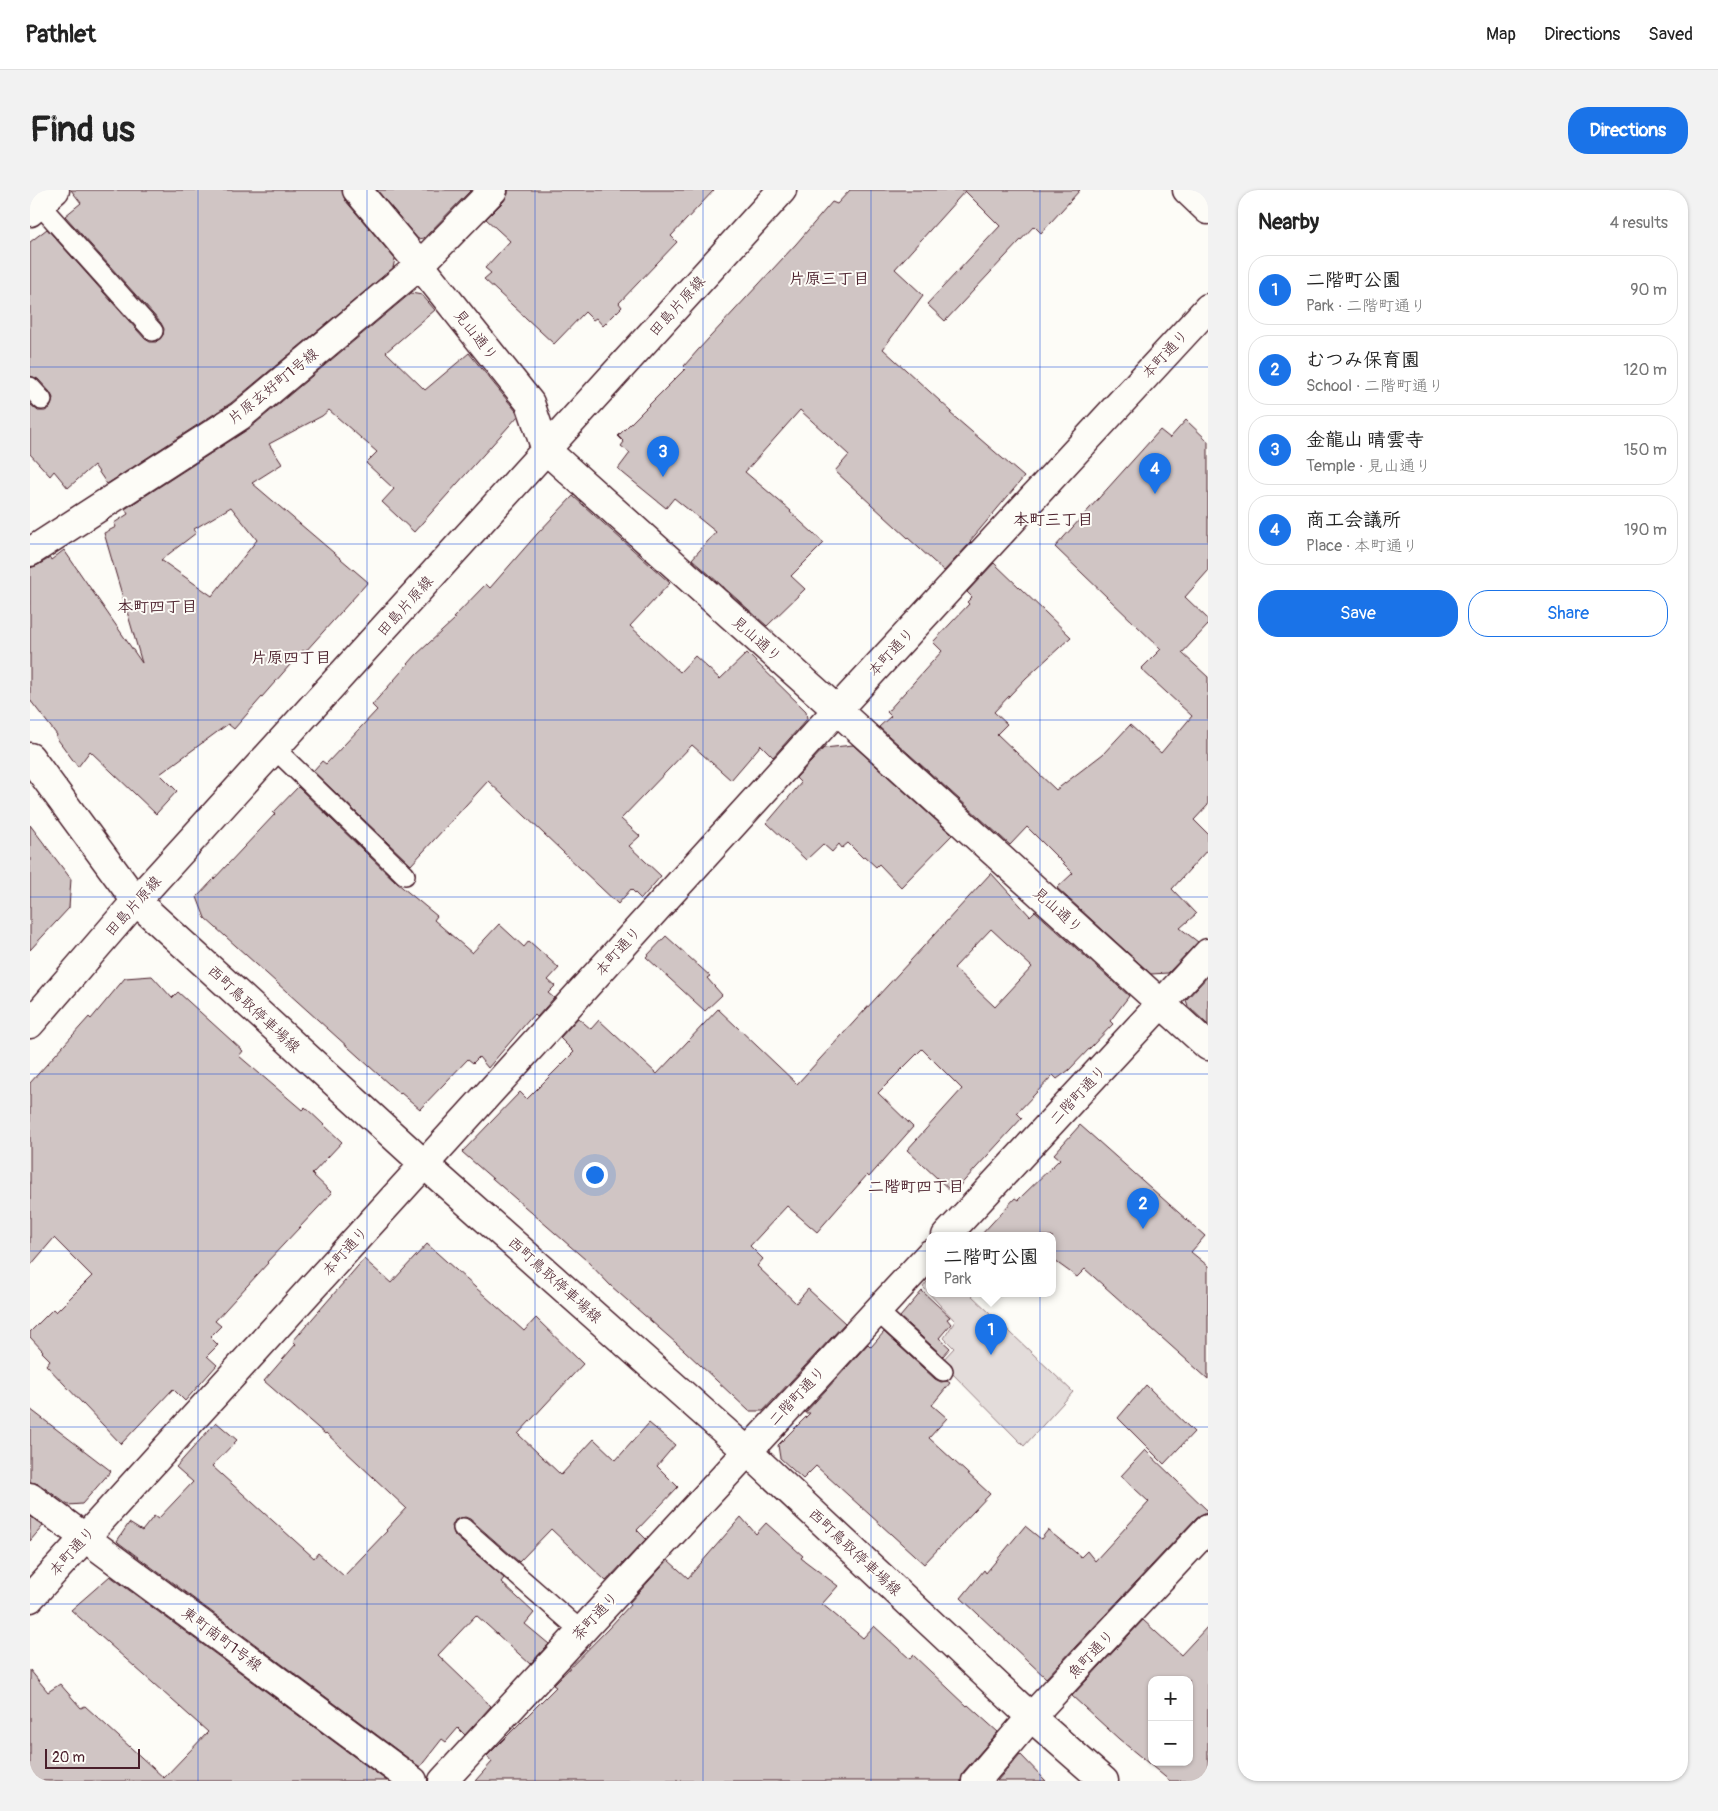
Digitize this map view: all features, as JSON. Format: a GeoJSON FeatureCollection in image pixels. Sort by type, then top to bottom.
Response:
{"type":"FeatureCollection","features":[{"type":"Feature","properties":{"kind":"street","name":"見山通り"},"geometry":{"type":"LineString","coordinates":[[356,190],[420,264],[530,403],[546,450],[838,710],[1208,1046]]}},
{"type":"Feature","properties":{"kind":"street","name":"片原玄好町1号線"},"geometry":{"type":"LineString","coordinates":[[30,552],[240,416],[420,264],[493,190]]}},
{"type":"Feature","properties":{"kind":"street","name":"田島片原線"},"geometry":{"type":"LineString","coordinates":[[30,1024],[136,901],[782,190]]}},
{"type":"Feature","properties":{"kind":"street"},"geometry":{"type":"LineString","coordinates":[[1187,190],[1208,210]]}},
{"type":"Feature","properties":{"kind":"street","name":"本町通り"},"geometry":{"type":"LineString","coordinates":[[30,1598],[838,710],[1208,308]]}},
{"type":"Feature","properties":{"kind":"street","name":"西町鳥取停車場線"},"geometry":{"type":"LineString","coordinates":[[30,758],[136,901],[424,1164],[747,1451],[1031,1717],[1104,1781]]}},
{"type":"Feature","properties":{"kind":"street","name":"二階町通り"},"geometry":{"type":"LineString","coordinates":[[950,1232],[1162,1005],[1208,953]]}},
{"type":"Feature","properties":{"kind":"street","name":"二階町通り"},"geometry":{"type":"LineString","coordinates":[[747,1451],[926,1258]]}},
{"type":"Feature","properties":{"kind":"street","name":"茶町通り"},"geometry":{"type":"LineString","coordinates":[[443,1781],[747,1451]]}},
{"type":"Feature","properties":{"kind":"street","name":"東町南町1号線"},"geometry":{"type":"LineString","coordinates":[[30,1497],[413,1781]]}},
{"type":"Feature","properties":{"kind":"street","name":"魚町通り"},"geometry":{"type":"LineString","coordinates":[[976,1781],[1031,1717],[1208,1528]]}},
{"type":"Feature","properties":{"kind":"lane"},"geometry":{"type":"LineString","coordinates":[[41,202],[153,331]]}},
{"type":"Feature","properties":{"kind":"lane"},"geometry":{"type":"LineString","coordinates":[[275,749],[405,874]]}},
{"type":"Feature","properties":{"kind":"lane"},"geometry":{"type":"LineString","coordinates":[[877,1311],[943,1371]]}},
{"type":"Feature","properties":{"kind":"lane"},"geometry":{"type":"LineString","coordinates":[[463,1528],[581,1631]]}},
{"type":"Feature","properties":{"kind":"shaded area"},"geometry":{"type":"Polygon","coordinates":[[[932,1297],[973,1297],[1073,1392],[1024,1446],[941,1362],[954,1348],[944,1338],[955,1321],[932,1297]]]}},
{"type":"Feature","properties":{"kind":"building"},"geometry":{"type":"Polygon","coordinates":[[[71,190],[342,190],[345,200],[395,259],[393,268],[231,403],[107,484],[94,465],[68,488],[54,471],[50,476],[30,454],[30,404],[38,411],[45,411],[50,408],[53,398],[38,379],[30,376],[30,242],[47,229],[145,339],[150,342],[156,342],[163,335],[164,329],[161,323],[65,216],[81,203],[71,190]]]}},
{"type":"Feature","properties":{"kind":"building"},"geometry":{"type":"Polygon","coordinates":[[[377,190],[471,190],[424,238],[418,239],[377,190]]]}},
{"type":"Feature","properties":{"kind":"building"},"geometry":{"type":"Polygon","coordinates":[[[508,190],[714,190],[671,236],[677,242],[619,303],[622,307],[603,326],[596,318],[593,320],[585,312],[554,344],[484,279],[491,273],[485,268],[510,241],[486,219],[504,201],[508,190]]]}},
{"type":"Feature","properties":{"kind":"building"},"geometry":{"type":"Polygon","coordinates":[[[850,190],[1080,190],[1041,233],[1034,226],[945,321],[927,304],[1000,226],[965,191],[895,269],[923,295],[883,349],[952,412],[950,413],[1024,477],[971,542],[944,571],[835,471],[849,455],[800,410],[745,472],[791,511],[824,543],[791,576],[805,589],[767,626],[692,559],[716,532],[674,498],[666,508],[618,469],[630,453],[621,446],[624,442],[618,436],[686,368],[684,366],[698,350],[796,244],[832,202],[837,204],[850,190]]]}},
{"type":"Feature","properties":{"kind":"building"},"geometry":{"type":"Polygon","coordinates":[[[411,293],[422,295],[435,310],[386,352],[425,390],[469,353],[518,416],[414,532],[382,502],[394,489],[366,463],[377,452],[329,410],[322,416],[269,444],[282,464],[252,483],[368,582],[305,652],[303,650],[234,729],[228,724],[160,774],[177,791],[156,814],[90,751],[78,767],[56,737],[57,735],[30,700],[30,568],[50,558],[51,560],[64,550],[142,663],[104,533],[116,527],[114,523],[128,514],[125,509],[250,428],[411,293]],[[231,507],[194,529],[196,533],[161,560],[212,596],[257,540],[231,507]]]}},
{"type":"Feature","properties":{"kind":"building"},"geometry":{"type":"Polygon","coordinates":[[[1186,420],[1208,441],[1208,571],[1185,597],[1208,619],[1208,625],[1182,653],[1208,677],[1208,805],[1194,820],[1208,834],[1208,849],[1172,889],[1196,914],[1180,928],[1198,942],[1168,973],[1151,974],[1057,888],[1073,873],[1027,827],[1010,845],[879,727],[891,716],[887,712],[942,651],[933,642],[969,604],[967,602],[972,597],[967,592],[994,563],[1071,637],[1026,678],[994,712],[1007,724],[997,734],[1056,790],[1103,754],[1130,725],[1161,753],[1192,716],[1141,669],[1161,649],[1055,547],[1160,430],[1170,438],[1186,420]]]}},
{"type":"Feature","properties":{"kind":"building"},"geometry":{"type":"Polygon","coordinates":[[[573,496],[670,583],[630,626],[680,672],[695,656],[720,679],[747,653],[806,711],[807,719],[773,757],[761,745],[731,780],[692,745],[621,819],[640,836],[629,846],[661,876],[641,899],[631,889],[618,904],[488,781],[411,865],[313,771],[322,761],[326,764],[377,710],[372,705],[416,655],[455,619],[453,618],[486,584],[490,588],[573,496]]]}},
{"type":"Feature","properties":{"kind":"building"},"geometry":{"type":"Polygon","coordinates":[[[853,745],[952,835],[901,887],[879,864],[876,867],[864,856],[863,858],[848,843],[842,848],[839,844],[832,852],[823,844],[806,860],[767,823],[801,783],[796,778],[824,748],[853,745]]]}},
{"type":"Feature","properties":{"kind":"building"},"geometry":{"type":"Polygon","coordinates":[[[298,787],[397,883],[437,916],[434,920],[472,953],[499,924],[524,947],[529,941],[559,968],[548,980],[555,986],[548,993],[554,998],[537,1017],[534,1014],[488,1068],[479,1057],[473,1063],[468,1059],[420,1109],[400,1094],[205,918],[197,897],[298,787]]]}},
{"type":"Feature","properties":{"kind":"building"},"geometry":{"type":"Polygon","coordinates":[[[30,825],[71,879],[69,908],[30,950],[30,825]]]}},
{"type":"Feature","properties":{"kind":"building"},"geometry":{"type":"Polygon","coordinates":[[[991,873],[1030,916],[1035,911],[1129,996],[1110,1021],[1113,1024],[1069,1070],[1057,1079],[1053,1075],[1017,1113],[1022,1118],[953,1193],[907,1150],[962,1089],[922,1049],[878,1093],[913,1127],[869,1177],[867,1175],[817,1232],[787,1206],[750,1246],[763,1259],[757,1266],[796,1303],[808,1289],[845,1323],[763,1411],[749,1411],[684,1350],[611,1286],[586,1260],[462,1152],[520,1092],[527,1099],[574,1052],[560,1038],[578,1018],[591,1029],[599,1020],[657,1074],[718,1009],[797,1084],[991,873]],[[991,929],[954,968],[995,1007],[1032,967],[991,929]]]}},
{"type":"Feature","properties":{"kind":"building"},"geometry":{"type":"Polygon","coordinates":[[[666,936],[710,976],[707,978],[722,995],[705,1011],[646,957],[666,936]]]}},
{"type":"Feature","properties":{"kind":"building"},"geometry":{"type":"Polygon","coordinates":[[[152,976],[172,998],[178,992],[243,1051],[239,1056],[302,1110],[305,1107],[342,1142],[312,1174],[332,1193],[215,1321],[221,1326],[210,1337],[218,1345],[207,1356],[217,1365],[185,1401],[173,1389],[121,1444],[46,1365],[50,1360],[30,1337],[30,1332],[53,1309],[56,1312],[92,1276],[54,1238],[30,1266],[30,1083],[89,1017],[91,1019],[125,978],[152,976]]]}},
{"type":"Feature","properties":{"kind":"building"},"geometry":{"type":"Polygon","coordinates":[[[1208,976],[1208,1025],[1188,1006],[1186,1000],[1208,976]]]}},
{"type":"Feature","properties":{"kind":"building"},"geometry":{"type":"Polygon","coordinates":[[[1080,1125],[1205,1236],[1191,1252],[1208,1266],[1208,1379],[1085,1269],[1077,1277],[1056,1262],[1056,1232],[984,1232],[1015,1198],[1018,1200],[1060,1159],[1054,1154],[1080,1125]]]}},
{"type":"Feature","properties":{"kind":"building"},"geometry":{"type":"Polygon","coordinates":[[[427,1244],[524,1331],[536,1318],[583,1364],[518,1434],[561,1475],[594,1439],[616,1460],[649,1423],[675,1445],[657,1466],[678,1487],[637,1530],[646,1539],[606,1581],[551,1529],[519,1562],[470,1519],[465,1517],[455,1520],[452,1526],[455,1536],[504,1578],[501,1582],[534,1613],[525,1624],[549,1644],[530,1664],[476,1615],[438,1655],[491,1706],[465,1735],[458,1728],[446,1742],[442,1739],[420,1767],[117,1541],[129,1523],[142,1531],[154,1516],[158,1519],[193,1482],[176,1467],[216,1422],[237,1440],[212,1466],[314,1558],[318,1553],[344,1576],[406,1508],[326,1433],[264,1381],[296,1344],[293,1341],[364,1259],[391,1283],[427,1244]]]}},
{"type":"Feature","properties":{"kind":"building"},"geometry":{"type":"Polygon","coordinates":[[[922,1291],[926,1297],[928,1297],[950,1317],[947,1319],[951,1324],[939,1338],[950,1348],[943,1356],[900,1317],[922,1291]]]}},
{"type":"Feature","properties":{"kind":"building"},"geometry":{"type":"Polygon","coordinates":[[[884,1332],[935,1379],[950,1383],[932,1405],[947,1418],[929,1438],[990,1494],[924,1564],[816,1466],[803,1479],[780,1458],[778,1445],[810,1413],[805,1413],[868,1344],[871,1347],[884,1332]]]}},
{"type":"Feature","properties":{"kind":"building"},"geometry":{"type":"Polygon","coordinates":[[[1146,1385],[1194,1432],[1164,1464],[1118,1418],[1146,1385]]]}},
{"type":"Feature","properties":{"kind":"building"},"geometry":{"type":"Polygon","coordinates":[[[30,1409],[111,1471],[82,1504],[68,1505],[39,1484],[30,1482],[30,1409]]]}},
{"type":"Feature","properties":{"kind":"building"},"geometry":{"type":"Polygon","coordinates":[[[1145,1450],[1208,1511],[1197,1517],[1046,1678],[961,1598],[984,1570],[986,1573],[1025,1526],[1041,1539],[1048,1530],[1081,1557],[1087,1551],[1095,1561],[1149,1502],[1121,1476],[1145,1450]]]}},
{"type":"Feature","properties":{"kind":"building"},"geometry":{"type":"Polygon","coordinates":[[[30,1516],[43,1526],[30,1541],[30,1516]]]}},
{"type":"Feature","properties":{"kind":"building"},"geometry":{"type":"Polygon","coordinates":[[[741,1517],[756,1534],[766,1523],[803,1556],[801,1558],[838,1586],[822,1604],[863,1638],[874,1626],[910,1659],[913,1655],[967,1706],[998,1732],[964,1771],[961,1781],[475,1781],[492,1762],[487,1756],[556,1687],[553,1685],[631,1604],[629,1603],[668,1560],[688,1578],[741,1517]]]}},
{"type":"Feature","properties":{"kind":"building"},"geometry":{"type":"Polygon","coordinates":[[[110,1576],[387,1781],[30,1781],[30,1670],[48,1692],[60,1684],[81,1708],[85,1706],[164,1778],[208,1732],[71,1610],[110,1576]]]}},
{"type":"Feature","properties":{"kind":"building"},"geometry":{"type":"Polygon","coordinates":[[[1143,1620],[1181,1655],[1208,1626],[1208,1781],[1170,1781],[1152,1766],[1193,1766],[1193,1676],[1148,1676],[1148,1763],[1072,1696],[1143,1620]]]}},
{"type":"Feature","properties":{"kind":"building"},"geometry":{"type":"Polygon","coordinates":[[[1020,1754],[1046,1781],[997,1781],[1020,1754]]]}},
{"type":"Feature","properties":{"kind":"place","name":"金龍山 晴雲寺"},"geometry":{"type":"Point","coordinates":[663,477]}},
{"type":"Feature","properties":{"kind":"place","name":"商工会議所"},"geometry":{"type":"Point","coordinates":[1155,494]}},
{"type":"Feature","properties":{"kind":"place","name":"むつみ保育園"},"geometry":{"type":"Point","coordinates":[1143,1229]}},
{"type":"Feature","properties":{"kind":"place","name":"二階町公園"},"geometry":{"type":"Point","coordinates":[991,1355]}},
{"type":"Feature","properties":{"kind":"district","name":"片原三丁目"},"geometry":{"type":"Point","coordinates":[829,278]}},
{"type":"Feature","properties":{"kind":"district","name":"本町三丁目"},"geometry":{"type":"Point","coordinates":[1053,519]}},
{"type":"Feature","properties":{"kind":"district","name":"本町四丁目"},"geometry":{"type":"Point","coordinates":[157,606]}},
{"type":"Feature","properties":{"kind":"district","name":"片原四丁目"},"geometry":{"type":"Point","coordinates":[291,657]}},
{"type":"Feature","properties":{"kind":"district","name":"二階町四丁目"},"geometry":{"type":"Point","coordinates":[916,1186]}}]}
